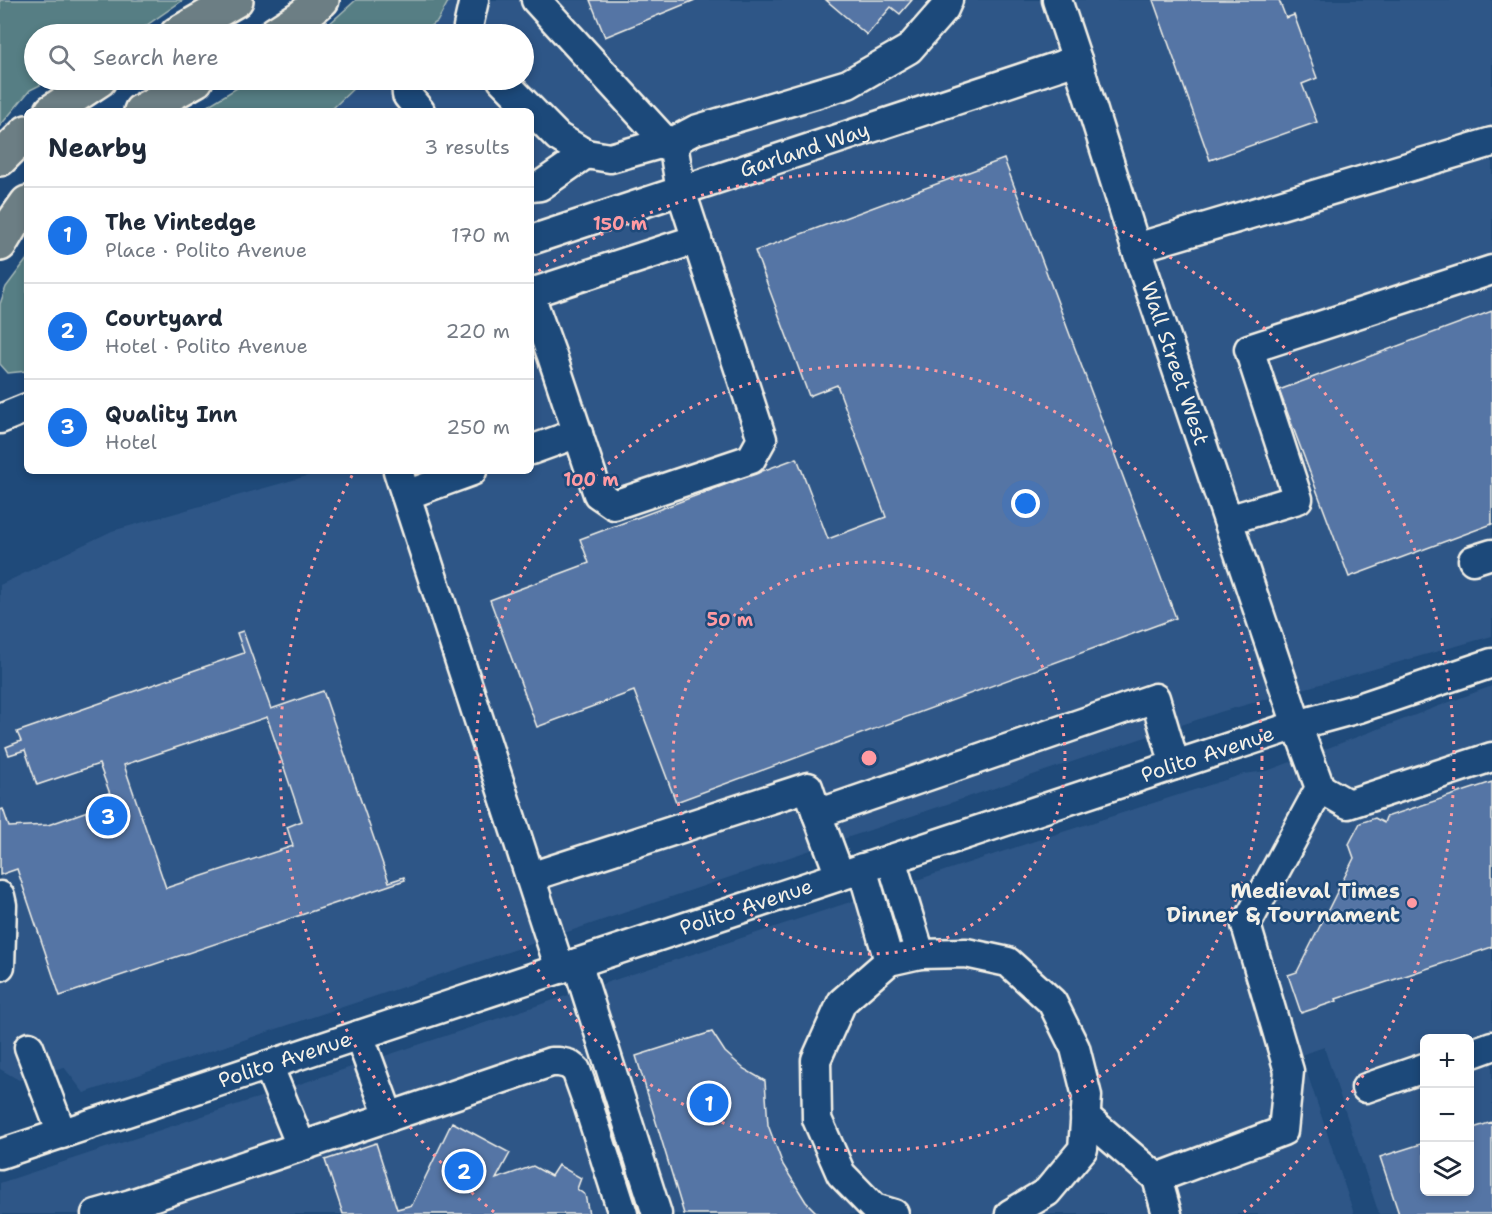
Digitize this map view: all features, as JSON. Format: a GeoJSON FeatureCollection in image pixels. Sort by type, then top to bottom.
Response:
{"type":"FeatureCollection","features":[{"type":"Feature","properties":{"kind":"main road"},"geometry":{"type":"LineString","coordinates":[[194,24],[236,0]]}},
{"type":"Feature","properties":{"kind":"main road"},"geometry":{"type":"LineString","coordinates":[[291,24],[322,0]]}},
{"type":"Feature","properties":{"kind":"main road"},"geometry":{"type":"LineString","coordinates":[[57,108],[84,90]]}},
{"type":"Feature","properties":{"kind":"main road"},"geometry":{"type":"LineString","coordinates":[[146,108],[178,90]]}},
{"type":"Feature","properties":{"kind":"main road"},"geometry":{"type":"LineString","coordinates":[[0,159],[24,135]]}},
{"type":"Feature","properties":{"kind":"main road"},"geometry":{"type":"LineString","coordinates":[[0,244],[24,208]]}},
{"type":"Feature","properties":{"kind":"street"},"geometry":{"type":"LineString","coordinates":[[534,315],[542,360],[578,434],[598,494],[614,505],[751,459],[762,438],[681,191],[672,140],[536,0]]}},
{"type":"Feature","properties":{"kind":"street"},"geometry":{"type":"LineString","coordinates":[[534,113],[558,137],[586,154],[610,158],[848,84],[909,49],[944,9],[948,0]]}},
{"type":"Feature","properties":{"kind":"street","name":"Wall Street West"},"geometry":{"type":"LineString","coordinates":[[1057,0],[1136,248],[1320,788]]}},
{"type":"Feature","properties":{"kind":"street","name":"Garland Way"},"geometry":{"type":"LineString","coordinates":[[534,239],[1077,60]]}},
{"type":"Feature","properties":{"kind":"street"},"geometry":{"type":"LineString","coordinates":[[407,90],[407,95],[418,108]]}},
{"type":"Feature","properties":{"kind":"street"},"geometry":{"type":"LineString","coordinates":[[512,90],[530,108]]}},
{"type":"Feature","properties":{"kind":"street"},"geometry":{"type":"LineString","coordinates":[[1136,248],[1492,142]]}},
{"type":"Feature","properties":{"kind":"street"},"geometry":{"type":"LineString","coordinates":[[534,187],[540,186],[586,154]]}},
{"type":"Feature","properties":{"kind":"street"},"geometry":{"type":"LineString","coordinates":[[534,291],[697,239]]}},
{"type":"Feature","properties":{"kind":"street"},"geometry":{"type":"LineString","coordinates":[[1228,520],[1298,499],[1249,349],[1492,270]]}},
{"type":"Feature","properties":{"kind":"street"},"geometry":{"type":"LineString","coordinates":[[0,394],[24,400]]}},
{"type":"Feature","properties":{"kind":"street"},"geometry":{"type":"LineString","coordinates":[[0,419],[24,409]]}},
{"type":"Feature","properties":{"kind":"street"},"geometry":{"type":"LineString","coordinates":[[534,449],[578,434]]}},
{"type":"Feature","properties":{"kind":"street"},"geometry":{"type":"LineString","coordinates":[[454,474],[402,483],[530,877],[568,966],[657,1214]]}},
{"type":"Feature","properties":{"kind":"street","name":"Polito Avenue"},"geometry":{"type":"LineString","coordinates":[[0,1154],[1175,765],[1297,725],[1359,708],[1492,663]]}},
{"type":"Feature","properties":{"kind":"street"},"geometry":{"type":"LineString","coordinates":[[817,814],[1155,698],[1175,765]]}},
{"type":"Feature","properties":{"kind":"street"},"geometry":{"type":"LineString","coordinates":[[1157,1178],[1283,1131],[1290,1071],[1246,926],[1320,788],[1348,804],[1492,758]]}},
{"type":"Feature","properties":{"kind":"street"},"geometry":{"type":"LineString","coordinates":[[530,877],[808,787],[817,814],[851,872],[889,961]]}},
{"type":"Feature","properties":{"kind":"street"},"geometry":{"type":"LineString","coordinates":[[891,859],[920,954]]}},
{"type":"Feature","properties":{"kind":"street"},"geometry":{"type":"LineString","coordinates":[[0,896],[2,904],[0,966]]}},
{"type":"Feature","properties":{"kind":"street"},"geometry":{"type":"LineString","coordinates":[[894,1214],[874,1208],[841,1174],[817,1119],[816,1060],[842,1002],[889,961],[920,954],[966,953],[1008,962],[1052,1002],[1074,1048],[1087,1096],[1083,1149],[1047,1192],[1010,1214]]}},
{"type":"Feature","properties":{"kind":"street"},"geometry":{"type":"LineString","coordinates":[[359,1035],[389,1117]]}},
{"type":"Feature","properties":{"kind":"street"},"geometry":{"type":"LineString","coordinates":[[1474,1053],[1492,1046]]}},
{"type":"Feature","properties":{"kind":"street"},"geometry":{"type":"LineString","coordinates":[[29,1047],[62,1134]]}},
{"type":"Feature","properties":{"kind":"street"},"geometry":{"type":"LineString","coordinates":[[96,1214],[133,1209],[301,1146],[551,1062],[559,1062],[568,1064],[576,1070],[623,1214]]}},
{"type":"Feature","properties":{"kind":"street"},"geometry":{"type":"LineString","coordinates":[[268,1065],[301,1146]]}},
{"type":"Feature","properties":{"kind":"street"},"geometry":{"type":"LineString","coordinates":[[1366,1088],[1420,1070]]}},
{"type":"Feature","properties":{"kind":"street"},"geometry":{"type":"LineString","coordinates":[[1085,1116],[1157,1178],[1167,1214]]}},
{"type":"Feature","properties":{"kind":"shaded area"},"geometry":{"type":"Polygon","coordinates":[[[449,0],[1492,0],[1492,636],[1220,712],[84,1093],[64,1067],[19,1080],[0,1069],[0,585],[112,531],[314,474],[534,474],[534,108],[333,108],[352,90],[534,90],[534,24],[434,24],[449,0]]]}},
{"type":"Feature","properties":{"kind":"shaded area"},"geometry":{"type":"Polygon","coordinates":[[[1492,686],[1492,1214],[1379,1214],[1324,1047],[1301,1055],[1354,1214],[0,1214],[0,1183],[1244,774],[1267,771],[1492,686]]]}},
{"type":"Feature","properties":{"kind":"green space"},"geometry":{"type":"Polygon","coordinates":[[[0,0],[183,0],[148,24],[24,24],[24,90],[30,90],[0,126],[0,0]]]}},
{"type":"Feature","properties":{"kind":"green space"},"geometry":{"type":"Polygon","coordinates":[[[356,0],[449,0],[434,24],[329,24],[356,0]]]}},
{"type":"Feature","properties":{"kind":"green space"},"geometry":{"type":"Polygon","coordinates":[[[234,90],[352,90],[333,108],[204,108],[234,90]]]}},
{"type":"Feature","properties":{"kind":"green space"},"geometry":{"type":"Polygon","coordinates":[[[24,263],[24,371],[8,373],[0,364],[0,304],[6,287],[24,263]]]}},
{"type":"Feature","properties":{"kind":"building"},"geometry":{"type":"Polygon","coordinates":[[[590,0],[695,0],[605,37],[590,0]]]}},
{"type":"Feature","properties":{"kind":"building"},"geometry":{"type":"Polygon","coordinates":[[[826,0],[912,0],[900,14],[891,7],[867,35],[826,0]]]}},
{"type":"Feature","properties":{"kind":"building"},"geometry":{"type":"Polygon","coordinates":[[[1153,0],[1279,0],[1286,18],[1294,15],[1317,78],[1302,84],[1317,122],[1210,160],[1153,0]]]}},
{"type":"Feature","properties":{"kind":"building"},"geometry":{"type":"Polygon","coordinates":[[[1004,159],[1176,618],[676,802],[634,691],[537,727],[490,600],[589,563],[580,539],[797,458],[828,539],[886,517],[837,385],[809,396],[755,251],[1004,159]]]}},
{"type":"Feature","properties":{"kind":"building"},"geometry":{"type":"Polygon","coordinates":[[[1492,311],[1492,524],[1349,577],[1279,390],[1492,311]]]}},
{"type":"Feature","properties":{"kind":"building"},"geometry":{"type":"Polygon","coordinates":[[[243,631],[271,709],[323,691],[389,882],[404,877],[405,880],[60,996],[17,869],[0,875],[0,810],[3,809],[9,827],[48,825],[113,802],[99,764],[37,785],[25,750],[9,755],[6,747],[21,741],[17,732],[244,653],[237,633],[243,631]],[[267,717],[124,765],[166,888],[293,846],[287,827],[302,821],[267,717]]]}},
{"type":"Feature","properties":{"kind":"building","name":"Medieval Times Dinner & Tournament"},"geometry":{"type":"Polygon","coordinates":[[[1492,782],[1492,947],[1336,999],[1337,1001],[1301,1013],[1288,975],[1297,972],[1354,858],[1349,844],[1360,823],[1375,818],[1384,823],[1386,817],[1492,782]]]}},
{"type":"Feature","properties":{"kind":"building"},"geometry":{"type":"Polygon","coordinates":[[[712,1032],[725,1052],[744,1069],[765,1081],[768,1125],[783,1165],[806,1202],[818,1214],[684,1214],[636,1056],[712,1032]]]}},
{"type":"Feature","properties":{"kind":"building"},"geometry":{"type":"Polygon","coordinates":[[[452,1122],[510,1153],[496,1179],[533,1166],[551,1176],[558,1165],[581,1178],[577,1189],[585,1195],[589,1214],[343,1214],[325,1160],[376,1143],[397,1209],[412,1205],[452,1122]]]}},
{"type":"Feature","properties":{"kind":"building"},"geometry":{"type":"Polygon","coordinates":[[[1492,1122],[1492,1214],[1399,1214],[1380,1157],[1420,1144],[1420,1196],[1474,1196],[1474,1128],[1492,1122]]]}},
{"type":"Feature","properties":{"kind":"place","name":"Quality Inn"},"geometry":{"type":"Point","coordinates":[108,816]}},
{"type":"Feature","properties":{"kind":"place","name":"Medieval Times Dinner & Tournament"},"geometry":{"type":"Point","coordinates":[1412,903]}},
{"type":"Feature","properties":{"kind":"place","name":"The Vintedge"},"geometry":{"type":"Point","coordinates":[709,1103]}},
{"type":"Feature","properties":{"kind":"place","name":"Courtyard"},"geometry":{"type":"Point","coordinates":[464,1171]}}]}
